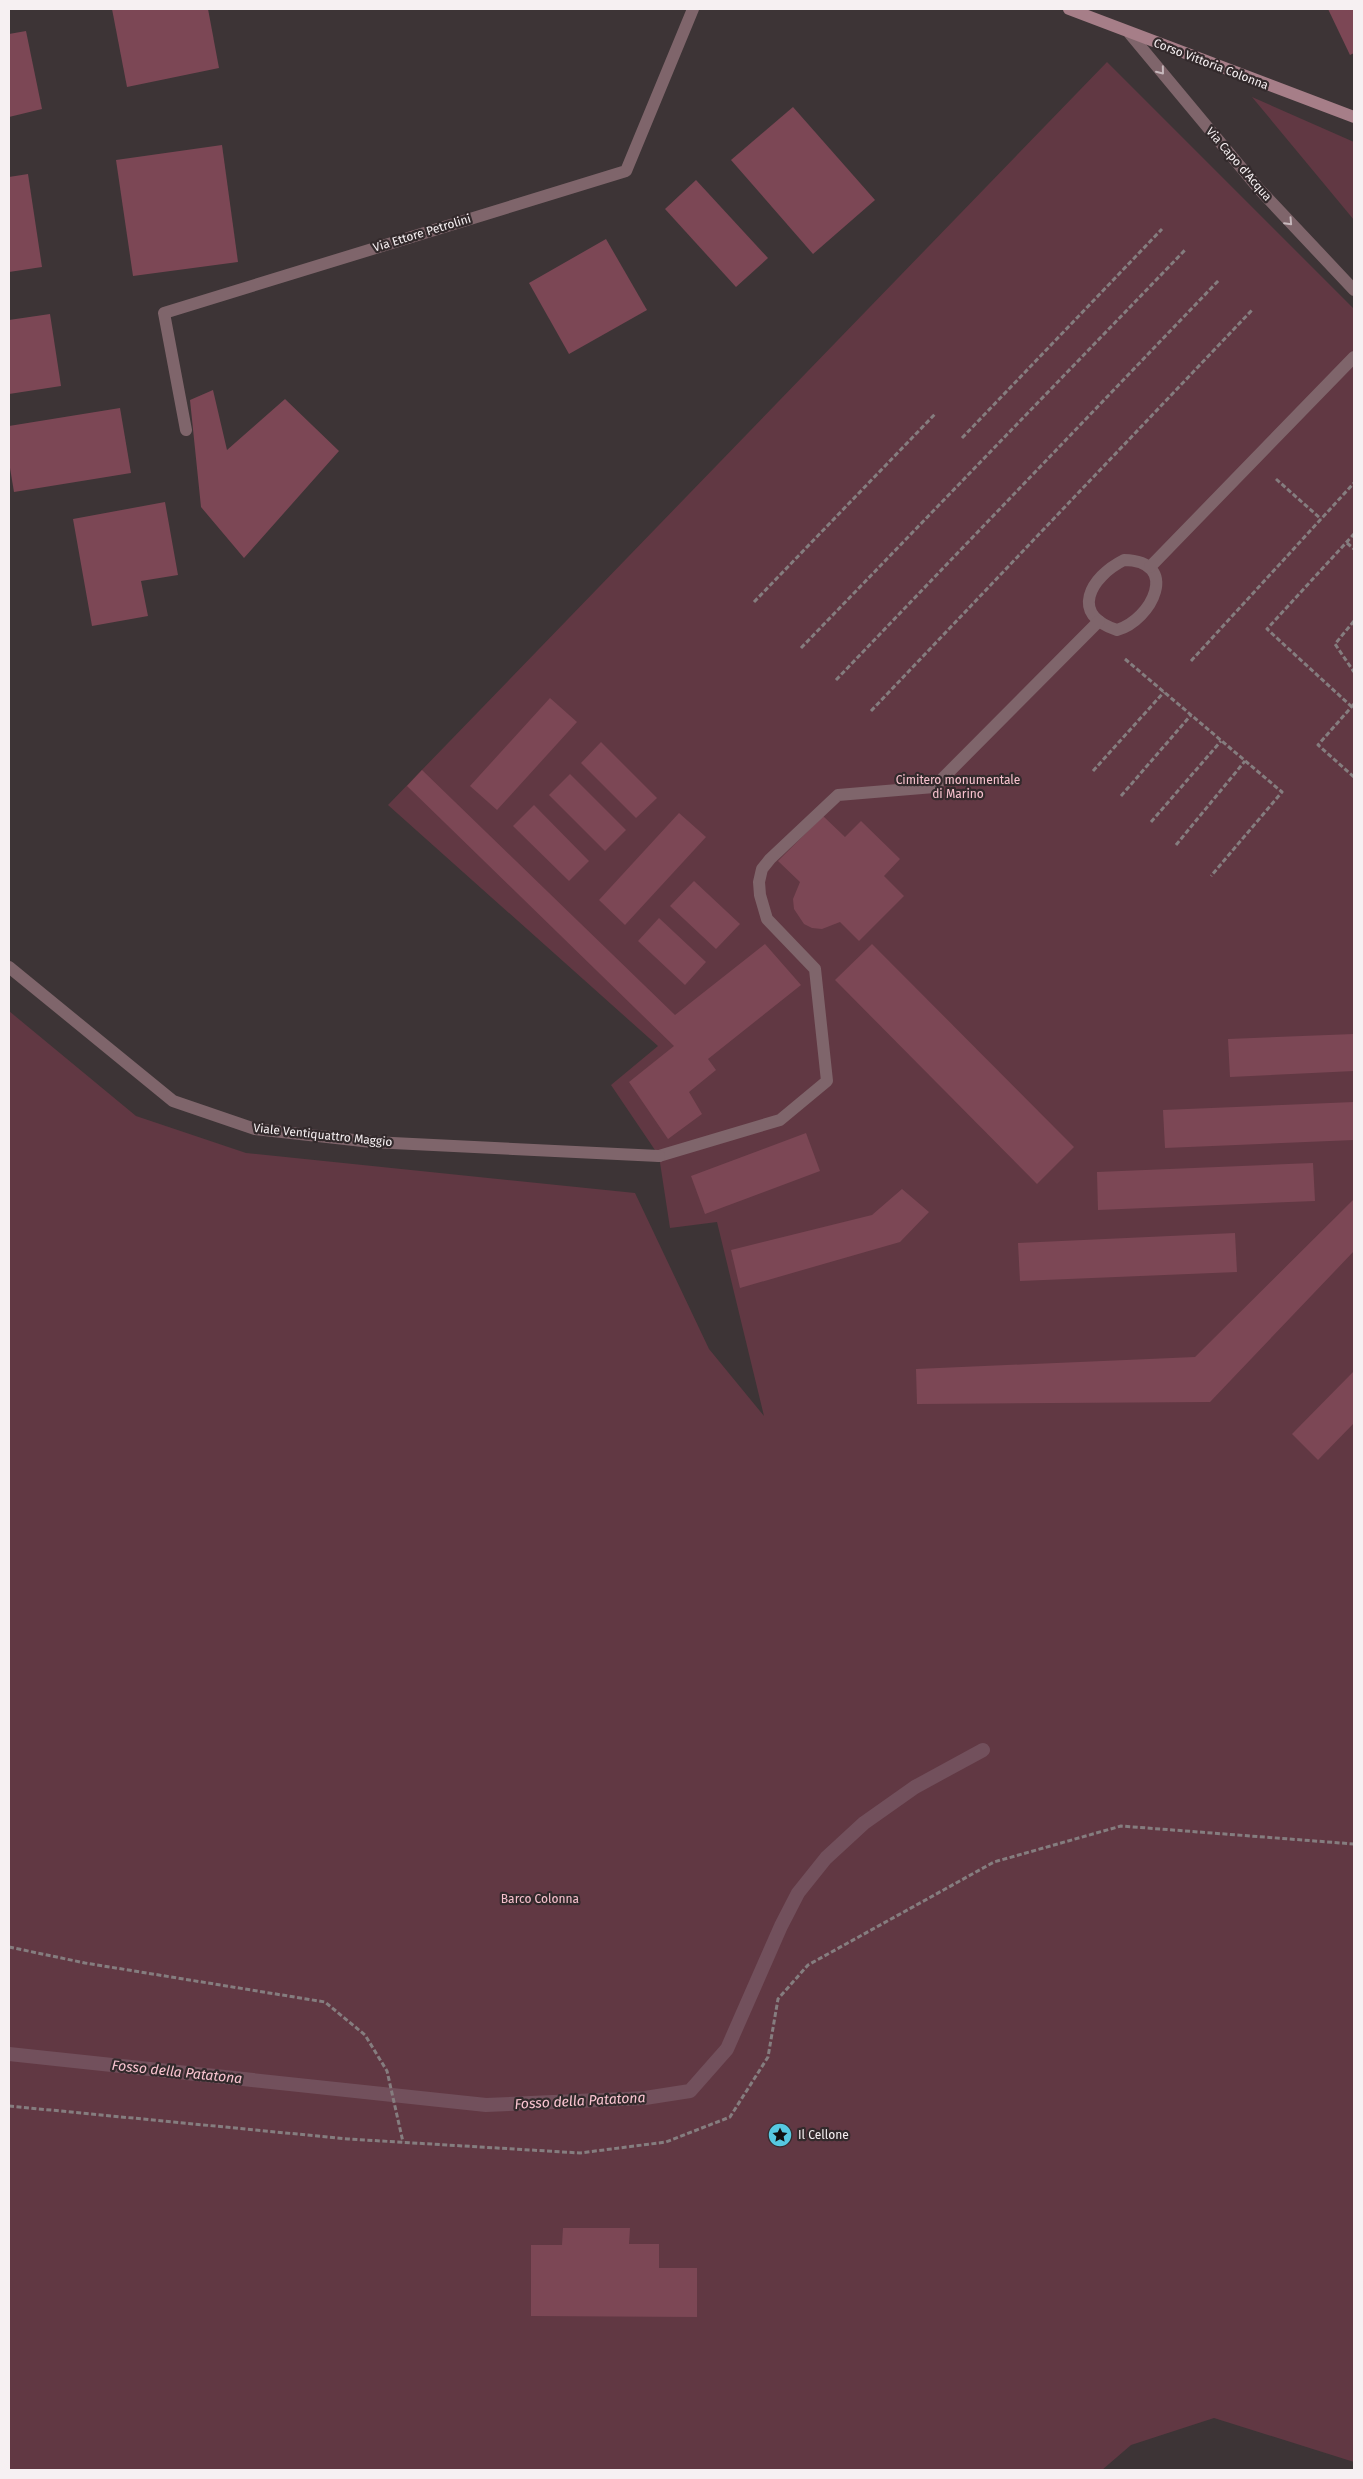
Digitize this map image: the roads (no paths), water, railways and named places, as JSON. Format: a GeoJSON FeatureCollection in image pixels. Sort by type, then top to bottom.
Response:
{"type":"FeatureCollection","features":[{"type":"Feature","properties":{"kind":"main road","name":"Corso Vittoria Colonna"},"geometry":{"type":"LineString","coordinates":[[1069,9],[1130,34],[1354,117]]}},
{"type":"Feature","properties":{"kind":"street","name":"Via Ettore Petrolini"},"geometry":{"type":"LineString","coordinates":[[186,430],[164,313],[626,171],[693,9]]}},
{"type":"Feature","properties":{"kind":"street","name":"Via Capo d'Acqua"},"geometry":{"type":"LineString","coordinates":[[1130,34],[1259,189],[1354,290]]}},
{"type":"Feature","properties":{"kind":"street"},"geometry":{"type":"LineString","coordinates":[[1150,567],[1354,357]]}},
{"type":"Feature","properties":{"kind":"street"},"geometry":{"type":"LineString","coordinates":[[1124,560],[1143,563],[1150,567],[1157,576],[1157,586],[1152,599],[1136,620],[1117,630],[1094,625],[1088,603],[1094,584],[1100,577],[1124,560]]}},
{"type":"Feature","properties":{"kind":"street","name":"Viale Ventiquattro Maggio"},"geometry":{"type":"LineString","coordinates":[[9,967],[173,1101],[255,1129],[372,1142],[658,1156],[780,1120],[827,1082],[815,969],[767,919],[760,895],[759,882],[762,869],[770,859],[838,795],[934,787],[1094,625]]}},
{"type":"Feature","properties":{"kind":"waterway","name":"Fosso della Patatona"},"geometry":{"type":"LineString","coordinates":[[9,2054],[486,2105],[645,2098],[690,2091],[727,2049],[781,1926],[798,1893],[826,1858],[864,1823],[915,1787],[983,1750]]}},
{"type":"Feature","properties":{"kind":"place","name":"Il Cellone"},"geometry":{"type":"Point","coordinates":[780,2135]}},
{"type":"Feature","properties":{"kind":"park label","name":"Cimitero monumentale di Marino"},"geometry":{"type":"Point","coordinates":[958,787]}},
{"type":"Feature","properties":{"kind":"park label","name":"Barco Colonna"},"geometry":{"type":"Point","coordinates":[540,1899]}}]}
